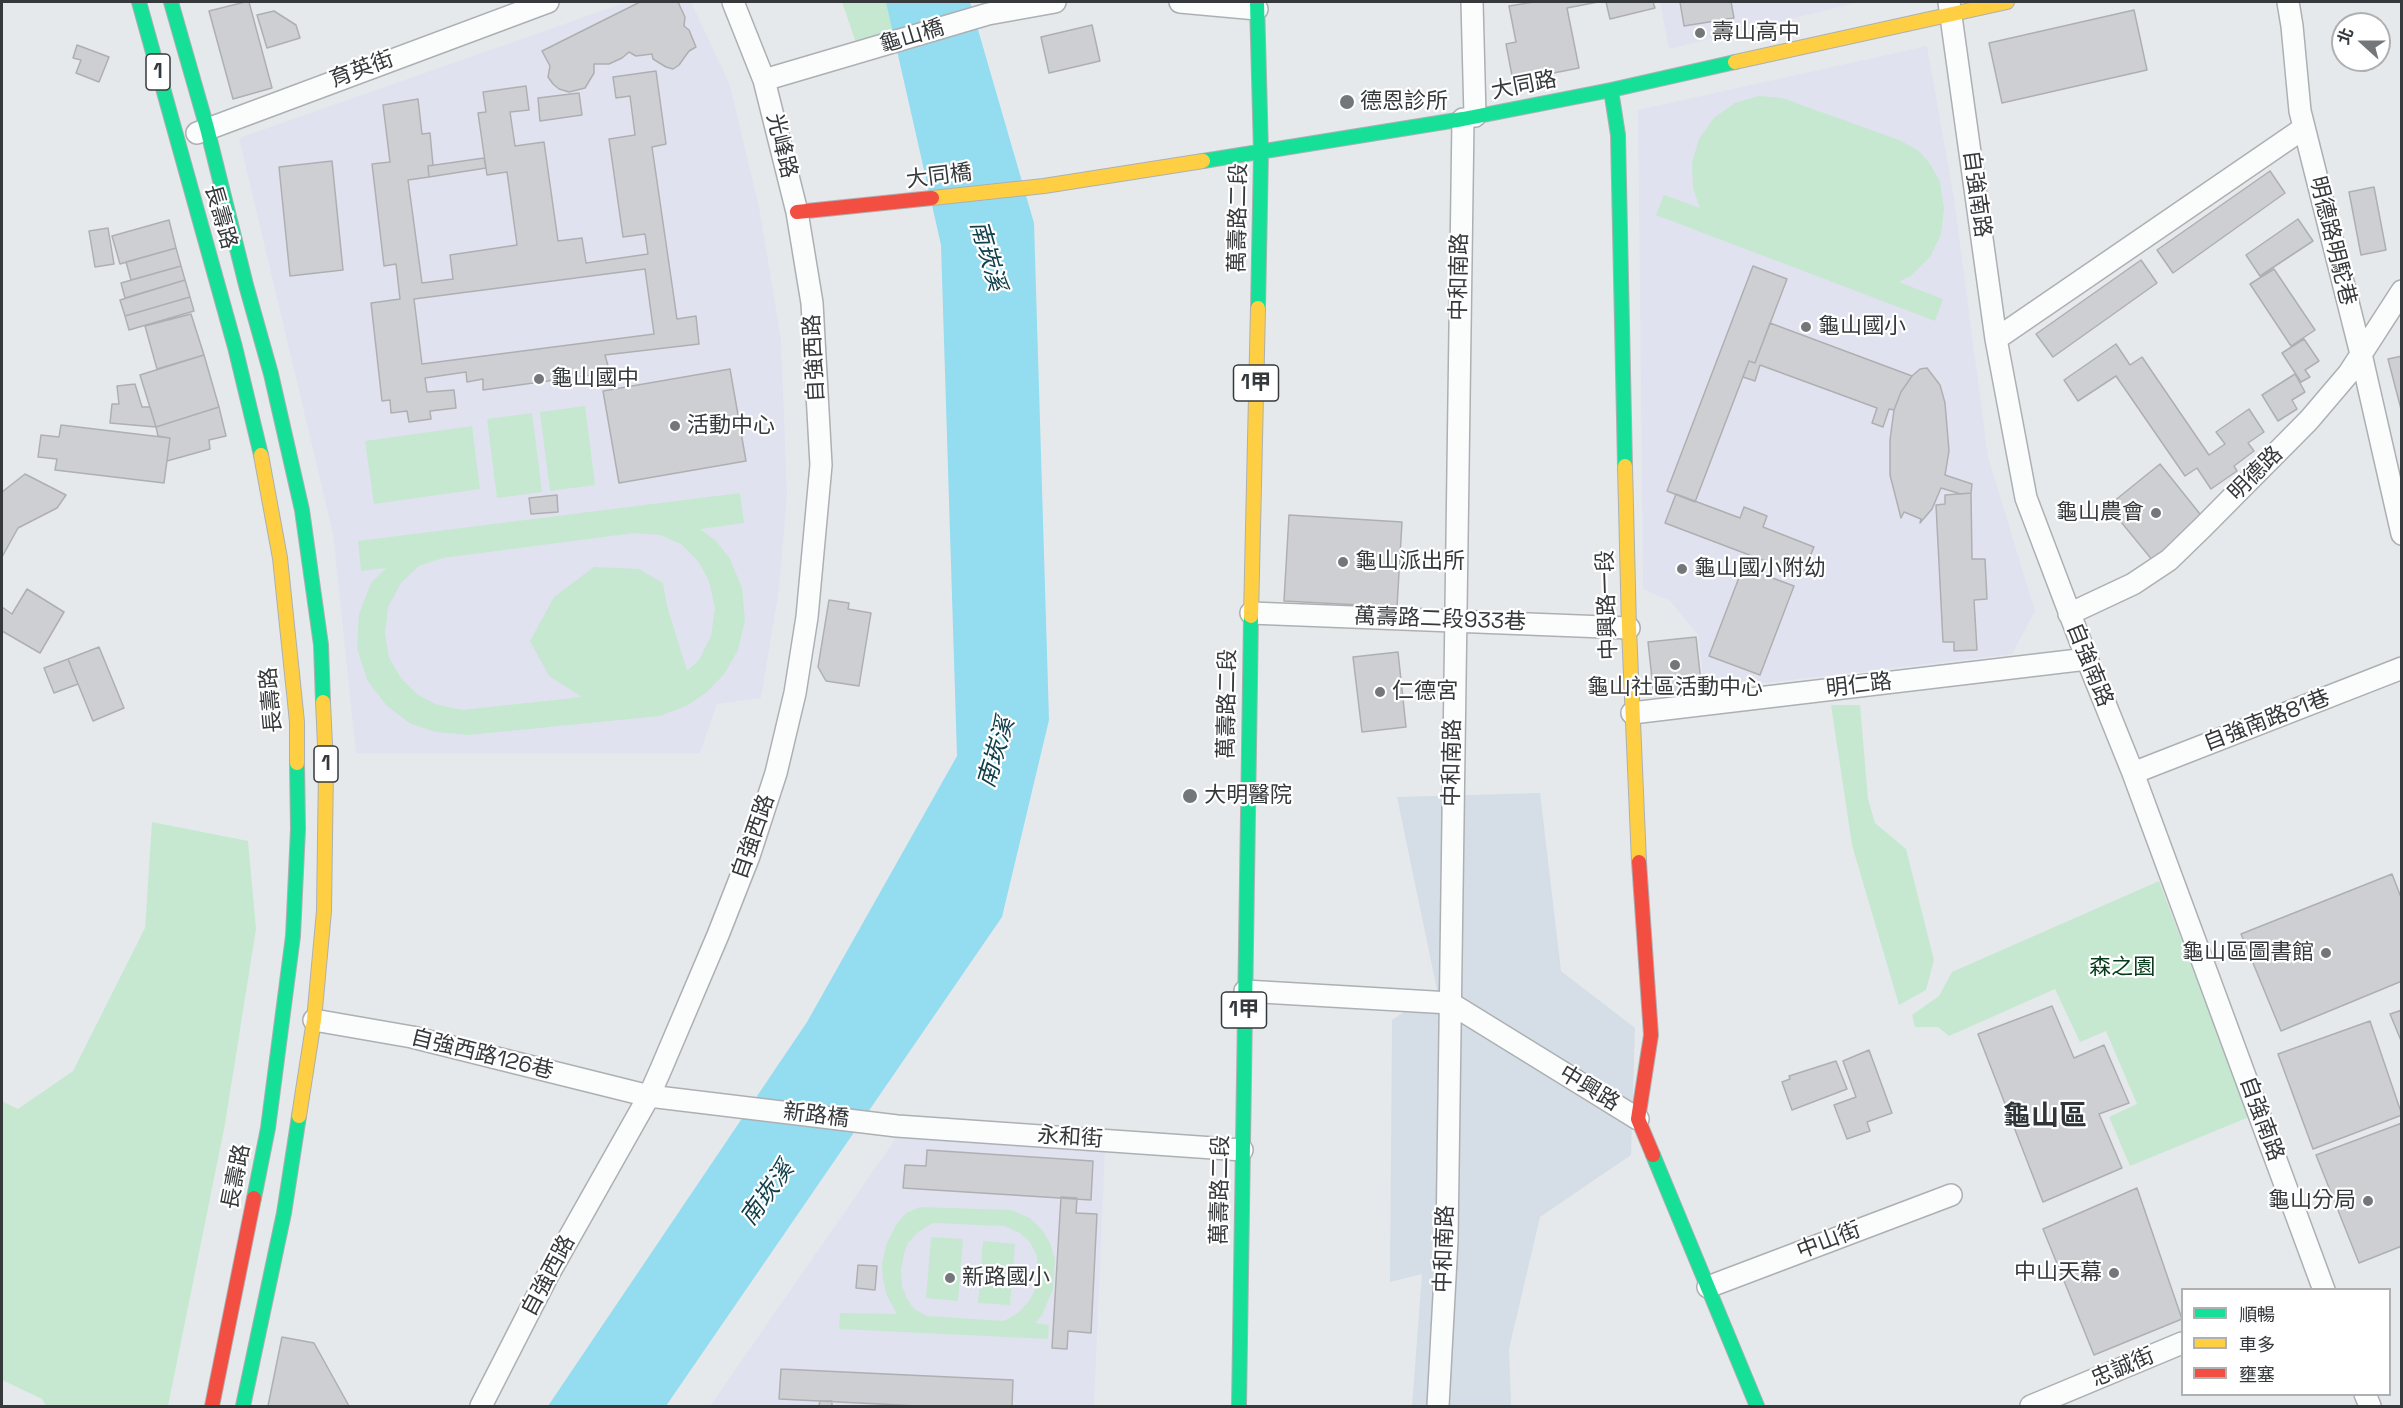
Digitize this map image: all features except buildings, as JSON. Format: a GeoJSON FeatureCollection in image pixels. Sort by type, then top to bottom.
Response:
{"type":"FeatureCollection","features":[{"type":"Feature","properties":{"kind":"main road","name":"長壽路"},"geometry":{"type":"LineString","coordinates":[[139,2],[235,347],[263,463],[280,558],[297,722],[298,829],[293,936],[283,1018],[268,1128],[212,1407]]}},
{"type":"Feature","properties":{"kind":"main road","name":"長壽路"},"geometry":{"type":"LineString","coordinates":[[171,2],[207,128],[271,374],[302,510],[321,645],[326,767],[324,911],[314,1020],[284,1213],[243,1407]]}},
{"type":"Feature","properties":{"kind":"main road","name":"大同路"},"geometry":{"type":"LineString","coordinates":[[1044,186],[1469,118],[1611,90],[1950,8],[2007,2]]}},
{"type":"Feature","properties":{"kind":"main road","name":"萬壽路二段"},"geometry":{"type":"LineString","coordinates":[[1239,1407],[1251,613],[1261,153],[1257,5]]}},
{"type":"Feature","properties":{"kind":"main road","name":"中興路一段"},"geometry":{"type":"LineString","coordinates":[[1611,90],[1618,135],[1629,628],[1636,827],[1651,1035],[1638,1119]]}},
{"type":"Feature","properties":{"kind":"main road","name":"大同橋"},"geometry":{"type":"LineString","coordinates":[[797,213],[1044,186]]}},
{"type":"Feature","properties":{"kind":"main road","name":"中興路"},"geometry":{"type":"LineString","coordinates":[[1638,1119],[1757,1407]]}},
{"type":"Feature","properties":{"kind":"street","name":"育英街"},"geometry":{"type":"LineString","coordinates":[[177,141],[548,2]]}},
{"type":"Feature","properties":{"kind":"street","name":"光峰路"},"geometry":{"type":"LineString","coordinates":[[733,2],[764,80],[797,213]]}},
{"type":"Feature","properties":{"kind":"street","name":"龜山橋"},"geometry":{"type":"LineString","coordinates":[[764,80],[988,14],[1055,2]]}},
{"type":"Feature","properties":{"kind":"street"},"geometry":{"type":"LineString","coordinates":[[1180,2],[1257,5]]}},
{"type":"Feature","properties":{"kind":"street","name":"中和南路"},"geometry":{"type":"LineString","coordinates":[[1438,1407],[1447,1240],[1455,620],[1472,2]]}},
{"type":"Feature","properties":{"kind":"street","name":"明德路明駝巷"},"geometry":{"type":"LineString","coordinates":[[2288,2],[2300,111],[2361,354],[2400,526]]}},
{"type":"Feature","properties":{"kind":"street","name":"自強南路"},"geometry":{"type":"LineString","coordinates":[[1950,8],[1996,339],[2026,498],[2069,614],[2133,773],[2319,1288]]}},
{"type":"Feature","properties":{"kind":"street"},"geometry":{"type":"LineString","coordinates":[[1996,339],[2304,128]]}},
{"type":"Feature","properties":{"kind":"street","name":"自強西路"},"geometry":{"type":"LineString","coordinates":[[481,1407],[549,1275],[649,1096],[690,1003],[749,856],[776,773],[795,693],[807,617],[821,465],[812,303],[797,213]]}},
{"type":"Feature","properties":{"kind":"street","name":"明德路"},"geometry":{"type":"LineString","coordinates":[[2069,614],[2133,584],[2169,560],[2309,420],[2349,373],[2402,291]]}},
{"type":"Feature","properties":{"kind":"street","name":"萬壽路二段933巷"},"geometry":{"type":"LineString","coordinates":[[1251,613],[1629,628]]}},
{"type":"Feature","properties":{"kind":"street","name":"明仁路"},"geometry":{"type":"LineString","coordinates":[[1632,713],[2087,659]]}},
{"type":"Feature","properties":{"kind":"street","name":"自強南路81巷"},"geometry":{"type":"LineString","coordinates":[[2133,773],[2402,668]]}},
{"type":"Feature","properties":{"kind":"street","name":"中興路"},"geometry":{"type":"LineString","coordinates":[[1245,991],[1450,1003],[1638,1119]]}},
{"type":"Feature","properties":{"kind":"street","name":"自強西路126巷"},"geometry":{"type":"LineString","coordinates":[[314,1020],[412,1037],[649,1096]]}},
{"type":"Feature","properties":{"kind":"street","name":"新路橋"},"geometry":{"type":"LineString","coordinates":[[649,1096],[897,1126]]}},
{"type":"Feature","properties":{"kind":"street","name":"永和街"},"geometry":{"type":"LineString","coordinates":[[897,1126],[1242,1150]]}},
{"type":"Feature","properties":{"kind":"street","name":"中山街"},"geometry":{"type":"LineString","coordinates":[[1708,1287],[1952,1196]]}},
{"type":"Feature","properties":{"kind":"street","name":"忠誠街"},"geometry":{"type":"LineString","coordinates":[[2031,1407],[2181,1343]]}},
{"type":"Feature","properties":{"kind":"shaded area","name":"龜山國中"},"geometry":{"type":"Polygon","coordinates":[[[627,2],[691,2],[730,85],[760,212],[781,339],[787,495],[779,589],[761,698],[717,704],[700,753],[356,753],[333,534],[239,138],[627,2]]]}},
{"type":"Feature","properties":{"kind":"shaded area","name":"壽山高中"},"geometry":{"type":"Polygon","coordinates":[[[1660,2],[1860,2],[1669,49],[1660,2]]]}},
{"type":"Feature","properties":{"kind":"shaded area","name":"龜山國小"},"geometry":{"type":"Polygon","coordinates":[[[1927,46],[1954,198],[1988,457],[2035,611],[2012,654],[1705,690],[1698,635],[1670,601],[1643,589],[1638,110],[1927,46]]]}},
{"type":"Feature","properties":{"kind":"shaded area"},"geometry":{"type":"Polygon","coordinates":[[[1540,793],[1561,971],[1635,1028],[1631,1155],[1540,1217],[1509,1349],[1511,1406],[1412,1406],[1422,1274],[1390,1282],[1392,1020],[1437,990],[1397,797],[1540,793]]]}},
{"type":"Feature","properties":{"kind":"shaded area","name":"新路國小"},"geometry":{"type":"Polygon","coordinates":[[[896,1138],[1105,1150],[1094,1406],[710,1406],[896,1138]]]}},
{"type":"Feature","properties":{"kind":"green space"},"geometry":{"type":"Polygon","coordinates":[[[842,2],[887,2],[894,31],[856,43],[842,2]]]}},
{"type":"Feature","properties":{"kind":"green space"},"geometry":{"type":"Polygon","coordinates":[[[1759,96],[1782,98],[1899,140],[1919,151],[1930,164],[1940,182],[1944,208],[1941,234],[1930,257],[1912,275],[1899,282],[1943,299],[1935,321],[1656,215],[1664,195],[1700,208],[1693,188],[1692,163],[1699,139],[1714,118],[1735,103],[1759,96]]]}},
{"type":"Feature","properties":{"kind":"green space"},"geometry":{"type":"Polygon","coordinates":[[[585,406],[595,485],[550,491],[540,412],[585,406]]]}},
{"type":"Feature","properties":{"kind":"green space"},"geometry":{"type":"Polygon","coordinates":[[[532,413],[542,492],[497,498],[487,419],[532,413]]]}},
{"type":"Feature","properties":{"kind":"green space"},"geometry":{"type":"Polygon","coordinates":[[[472,426],[480,489],[374,504],[365,441],[472,426]]]}},
{"type":"Feature","properties":{"kind":"green space"},"geometry":{"type":"Polygon","coordinates":[[[740,493],[744,523],[700,529],[716,541],[730,559],[742,588],[745,620],[738,650],[725,673],[707,692],[688,705],[660,716],[468,735],[436,732],[411,724],[387,706],[367,680],[357,648],[359,614],[371,583],[386,568],[361,571],[358,541],[740,493]],[[634,533],[443,558],[419,566],[401,583],[388,607],[385,634],[389,658],[401,678],[418,695],[438,705],[462,710],[582,697],[549,676],[530,641],[554,597],[594,567],[639,569],[663,583],[667,606],[687,671],[699,660],[711,636],[715,608],[709,581],[698,561],[681,544],[660,535],[634,533]]]}},
{"type":"Feature","properties":{"kind":"green space"},"geometry":{"type":"Polygon","coordinates":[[[1831,705],[1860,705],[1868,799],[1875,823],[1906,849],[1934,960],[1926,990],[1899,1005],[1852,845],[1831,705]]]}},
{"type":"Feature","properties":{"kind":"green space"},"geometry":{"type":"Polygon","coordinates":[[[152,822],[248,841],[256,929],[225,1124],[168,1406],[46,1406],[42,1399],[2,1380],[2,1101],[18,1109],[73,1071],[145,928],[152,822]]]}},
{"type":"Feature","properties":{"kind":"green space","name":"森之園"},"geometry":{"type":"Polygon","coordinates":[[[2159,881],[2249,1117],[2130,1166],[2109,1117],[2137,1104],[2106,1031],[2080,1042],[2055,989],[1949,1036],[1938,1027],[1915,1027],[1912,1015],[1939,996],[1952,972],[2159,881]]]}},
{"type":"Feature","properties":{"kind":"green space"},"geometry":{"type":"Polygon","coordinates":[[[920,1207],[1011,1210],[1030,1218],[1043,1231],[1055,1259],[1053,1289],[1042,1315],[1035,1323],[1049,1325],[1048,1339],[839,1329],[840,1313],[897,1314],[887,1296],[882,1264],[886,1245],[896,1225],[906,1213],[920,1207]],[[933,1223],[918,1232],[908,1243],[901,1270],[902,1286],[914,1309],[927,1316],[1004,1321],[1018,1313],[1030,1300],[1037,1285],[1037,1256],[1030,1242],[1020,1233],[1004,1226],[933,1223]]]}},
{"type":"Feature","properties":{"kind":"green space"},"geometry":{"type":"Polygon","coordinates":[[[931,1237],[963,1239],[958,1301],[926,1298],[931,1237]]]}},
{"type":"Feature","properties":{"kind":"green space"},"geometry":{"type":"Polygon","coordinates":[[[983,1241],[1015,1244],[1010,1305],[978,1303],[983,1241]]]}},
{"type":"Feature","properties":{"kind":"water","name":"南崁溪"},"geometry":{"type":"Polygon","coordinates":[[[886,2],[970,2],[1034,223],[1049,720],[1002,917],[666,1406],[548,1406],[807,1022],[957,756],[941,245],[886,2]]]}},
{"type":"Feature","properties":{"kind":"traffic: fast"},"geometry":{"type":"LineString","coordinates":[[139,2],[235,347],[261,455]]}},
{"type":"Feature","properties":{"kind":"traffic: fast"},"geometry":{"type":"LineString","coordinates":[[171,2],[207,128],[271,374],[302,510],[321,645],[323,702]]}},
{"type":"Feature","properties":{"kind":"traffic: fast"},"geometry":{"type":"LineString","coordinates":[[1257,2],[1261,153],[1258,308]]}},
{"type":"Feature","properties":{"kind":"traffic: fast"},"geometry":{"type":"LineString","coordinates":[[1203,161],[1463,119],[1611,90],[1735,62]]}},
{"type":"Feature","properties":{"kind":"traffic: fast"},"geometry":{"type":"LineString","coordinates":[[1611,90],[1618,135],[1625,466]]}},
{"type":"Feature","properties":{"kind":"traffic: fast"},"geometry":{"type":"LineString","coordinates":[[1239,1406],[1251,616]]}},
{"type":"Feature","properties":{"kind":"traffic: fast"},"geometry":{"type":"LineString","coordinates":[[254,1198],[268,1128],[293,936],[298,829],[297,763]]}},
{"type":"Feature","properties":{"kind":"traffic: fast"},"geometry":{"type":"LineString","coordinates":[[243,1406],[284,1213],[299,1116]]}},
{"type":"Feature","properties":{"kind":"traffic: fast"},"geometry":{"type":"LineString","coordinates":[[1653,1155],[1757,1406]]}},
{"type":"Feature","properties":{"kind":"traffic: slow"},"geometry":{"type":"LineString","coordinates":[[1735,62],[2007,2]]}},
{"type":"Feature","properties":{"kind":"traffic: slow"},"geometry":{"type":"LineString","coordinates":[[932,198],[1044,186],[1203,161]]}},
{"type":"Feature","properties":{"kind":"traffic: slow"},"geometry":{"type":"LineString","coordinates":[[1251,616],[1258,308]]}},
{"type":"Feature","properties":{"kind":"traffic: slow"},"geometry":{"type":"LineString","coordinates":[[261,455],[280,558],[297,722],[297,763]]}},
{"type":"Feature","properties":{"kind":"traffic: slow"},"geometry":{"type":"LineString","coordinates":[[1625,466],[1639,862]]}},
{"type":"Feature","properties":{"kind":"traffic: slow"},"geometry":{"type":"LineString","coordinates":[[299,1116],[314,1020],[324,911],[326,767],[323,702]]}},
{"type":"Feature","properties":{"kind":"traffic: jam"},"geometry":{"type":"LineString","coordinates":[[797,212],[932,198]]}},
{"type":"Feature","properties":{"kind":"traffic: jam"},"geometry":{"type":"LineString","coordinates":[[1639,862],[1651,1035],[1638,1119],[1653,1155]]}},
{"type":"Feature","properties":{"kind":"traffic: jam"},"geometry":{"type":"LineString","coordinates":[[212,1406],[254,1198]]}},
{"type":"Feature","properties":{"kind":"place","name":"壽山高中"},"geometry":{"type":"Point","coordinates":[1700,33]}},
{"type":"Feature","properties":{"kind":"place","name":"德恩診所"},"geometry":{"type":"Point","coordinates":[1347,102]}},
{"type":"Feature","properties":{"kind":"place","name":"龜山國小"},"geometry":{"type":"Point","coordinates":[1806,327]}},
{"type":"Feature","properties":{"kind":"place","name":"龜山國中"},"geometry":{"type":"Point","coordinates":[539,379]}},
{"type":"Feature","properties":{"kind":"place","name":"活動中心"},"geometry":{"type":"Point","coordinates":[675,426]}},
{"type":"Feature","properties":{"kind":"place","name":"龜山農會"},"geometry":{"type":"Point","coordinates":[2156,513]}},
{"type":"Feature","properties":{"kind":"place","name":"龜山派出所"},"geometry":{"type":"Point","coordinates":[1343,562]}},
{"type":"Feature","properties":{"kind":"place","name":"龜山國小附幼"},"geometry":{"type":"Point","coordinates":[1682,569]}},
{"type":"Feature","properties":{"kind":"place","name":"龜山社區活動中心"},"geometry":{"type":"Point","coordinates":[1675,665]}},
{"type":"Feature","properties":{"kind":"place","name":"仁德宮"},"geometry":{"type":"Point","coordinates":[1380,692]}},
{"type":"Feature","properties":{"kind":"place","name":"大明醫院"},"geometry":{"type":"Point","coordinates":[1190,796]}},
{"type":"Feature","properties":{"kind":"place","name":"龜山區圖書館"},"geometry":{"type":"Point","coordinates":[2326,953]}},
{"type":"Feature","properties":{"kind":"place","name":"龜山分局"},"geometry":{"type":"Point","coordinates":[2368,1201]}},
{"type":"Feature","properties":{"kind":"place","name":"中山天幕"},"geometry":{"type":"Point","coordinates":[2114,1273]}},
{"type":"Feature","properties":{"kind":"place","name":"新路國小"},"geometry":{"type":"Point","coordinates":[950,1278]}},
{"type":"Feature","properties":{"kind":"district","name":"龜山區"},"geometry":{"type":"Point","coordinates":[2045,1117]}}]}
